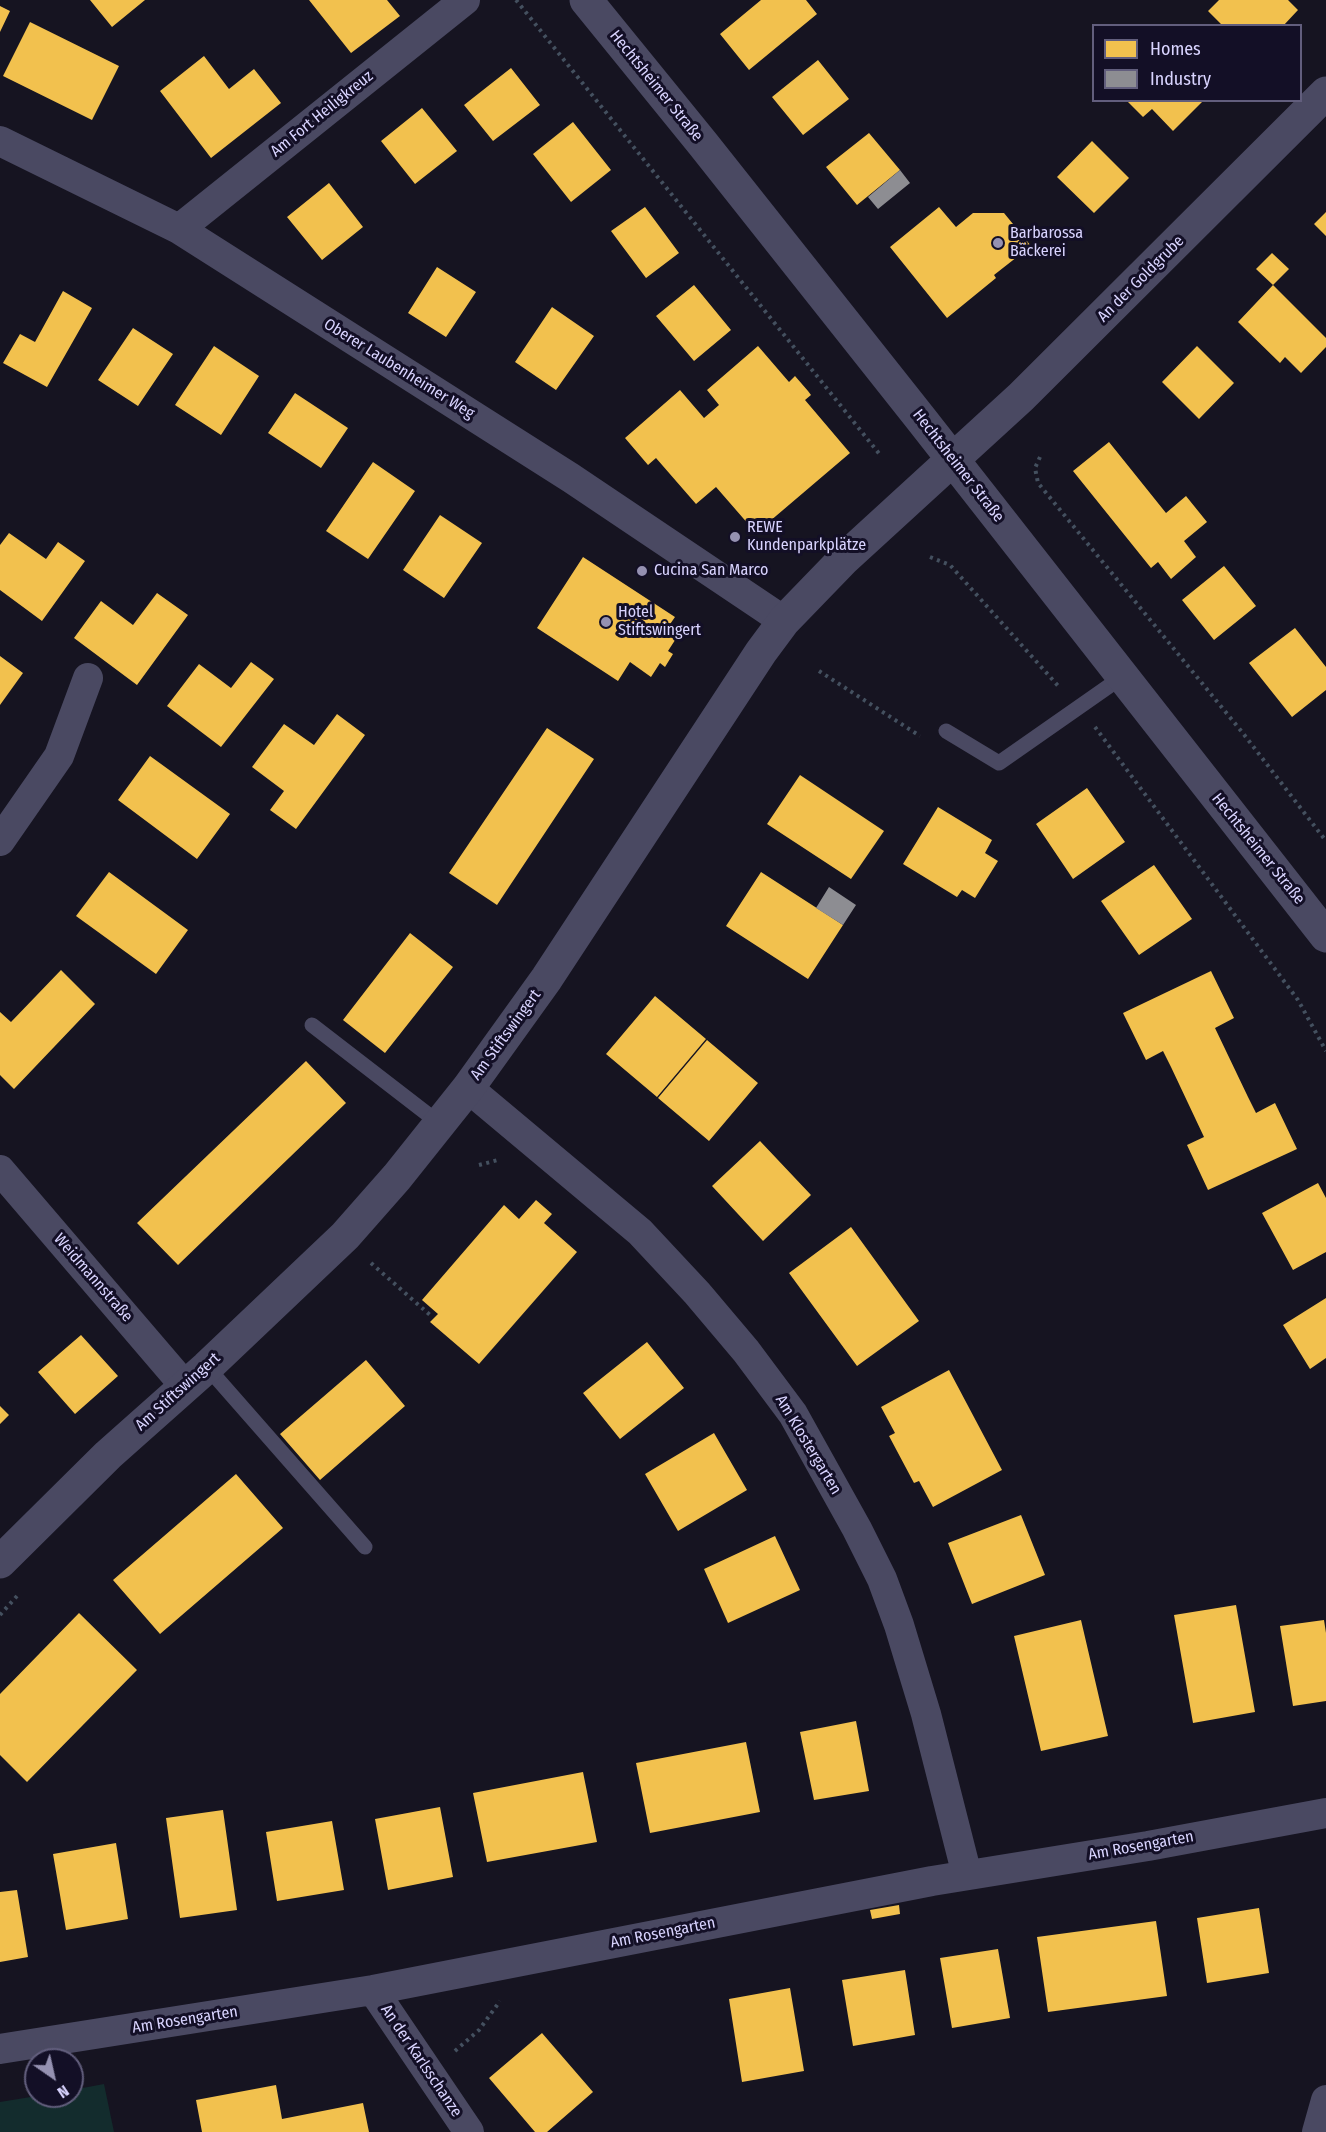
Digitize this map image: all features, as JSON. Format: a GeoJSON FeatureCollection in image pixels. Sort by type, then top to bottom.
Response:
{"type":"FeatureCollection","features":[{"type":"Feature","properties":{"kind":"street","name":"Am Fort Heiligkreuz"},"geometry":{"type":"LineString","coordinates":[[179,229],[465,0]]}},
{"type":"Feature","properties":{"kind":"street","name":"Hechtsheimer Straße"},"geometry":{"type":"LineString","coordinates":[[586,0],[703,144],[1326,936]]}},
{"type":"Feature","properties":{"kind":"street","name":"An der Goldgrube"},"geometry":{"type":"LineString","coordinates":[[952,459],[1021,398],[1326,93]]}},
{"type":"Feature","properties":{"kind":"street","name":"Oberer Laubenheimer Weg"},"geometry":{"type":"LineString","coordinates":[[0,141],[179,229],[571,478],[784,621]]}},
{"type":"Feature","properties":{"kind":"street","name":"Am Stiftswingert"},"geometry":{"type":"LineString","coordinates":[[0,1562],[108,1455],[345,1236],[397,1177],[468,1088],[547,978],[761,652],[784,621],[844,559],[952,459]]}},
{"type":"Feature","properties":{"kind":"street"},"geometry":{"type":"LineString","coordinates":[[0,841],[59,756],[88,678]]}},
{"type":"Feature","properties":{"kind":"street","name":"Am Klostergarten"},"geometry":{"type":"LineString","coordinates":[[468,1088],[640,1232],[697,1293],[746,1351],[793,1414],[882,1579],[899,1625],[926,1714],[967,1875]]}},
{"type":"Feature","properties":{"kind":"street","name":"Weidmannstraße"},"geometry":{"type":"LineString","coordinates":[[0,1170],[196,1376]]}},
{"type":"Feature","properties":{"kind":"street","name":"Am Rosengarten"},"geometry":{"type":"LineString","coordinates":[[0,2049],[373,1990],[967,1875],[1148,1846],[1326,1813]]}},
{"type":"Feature","properties":{"kind":"street","name":"An der Karlsschanze"},"geometry":{"type":"LineString","coordinates":[[373,1990],[469,2132]]}},
{"type":"Feature","properties":{"kind":"street"},"geometry":{"type":"LineString","coordinates":[[1317,2132],[1326,2100]]}},
{"type":"Feature","properties":{"kind":"lane"},"geometry":{"type":"LineString","coordinates":[[946,731],[999,763],[1122,677]]}},
{"type":"Feature","properties":{"kind":"lane"},"geometry":{"type":"LineString","coordinates":[[312,1025],[439,1123]]}},
{"type":"Feature","properties":{"kind":"lane"},"geometry":{"type":"LineString","coordinates":[[196,1376],[365,1548]]}},
{"type":"Feature","properties":{"kind":"path"},"geometry":{"type":"LineString","coordinates":[[516,0],[880,456]]}},
{"type":"Feature","properties":{"kind":"path"},"geometry":{"type":"LineString","coordinates":[[1040,457],[1035,468],[1038,483],[1242,732],[1326,841]]}},
{"type":"Feature","properties":{"kind":"path"},"geometry":{"type":"LineString","coordinates":[[930,557],[951,564],[1103,737],[1298,999],[1326,1051]]}},
{"type":"Feature","properties":{"kind":"path"},"geometry":{"type":"LineString","coordinates":[[479,1165],[504,1160]]}},
{"type":"Feature","properties":{"kind":"path"},"geometry":{"type":"LineString","coordinates":[[370,1263],[430,1315]]}},
{"type":"Feature","properties":{"kind":"path"},"geometry":{"type":"LineString","coordinates":[[429,2073],[479,2030],[500,2001]]}},
{"type":"Feature","properties":{"kind":"green space"},"geometry":{"type":"Polygon","coordinates":[[[104,2084],[114,2132],[0,2132],[0,2102],[24,2098],[24,2108],[84,2108],[84,2088],[104,2084]]]}},
{"type":"Feature","properties":{"kind":"building: Homes"},"geometry":{"type":"Polygon","coordinates":[[[90,0],[145,0],[112,27],[90,0]]]}},
{"type":"Feature","properties":{"kind":"building: Homes"},"geometry":{"type":"Polygon","coordinates":[[[309,0],[387,0],[400,16],[351,53],[309,0]]]}},
{"type":"Feature","properties":{"kind":"building: Homes"},"geometry":{"type":"Polygon","coordinates":[[[761,0],[806,0],[817,14],[749,70],[720,34],[761,0]]]}},
{"type":"Feature","properties":{"kind":"building: Homes"},"geometry":{"type":"Polygon","coordinates":[[[1219,0],[1288,0],[1298,10],[1285,24],[1221,24],[1208,11],[1219,0]]]}},
{"type":"Feature","properties":{"kind":"building: Homes"},"geometry":{"type":"Polygon","coordinates":[[[0,6],[10,11],[0,32],[0,6]]]}},
{"type":"Feature","properties":{"kind":"building: Homes"},"geometry":{"type":"Polygon","coordinates":[[[30,22],[119,66],[92,120],[3,76],[30,22]]]}},
{"type":"Feature","properties":{"kind":"building: Homes"},"geometry":{"type":"Polygon","coordinates":[[[204,56],[229,89],[254,69],[281,103],[211,158],[160,91],[204,56]]]}},
{"type":"Feature","properties":{"kind":"building: Homes"},"geometry":{"type":"Polygon","coordinates":[[[818,60],[849,99],[803,135],[772,97],[818,60]]]}},
{"type":"Feature","properties":{"kind":"building: Homes"},"geometry":{"type":"Polygon","coordinates":[[[511,68],[540,105],[493,141],[464,105],[511,68]]]}},
{"type":"Feature","properties":{"kind":"building: Homes"},"geometry":{"type":"Polygon","coordinates":[[[1128,102],[1202,102],[1173,131],[1152,109],[1143,117],[1128,102]]]}},
{"type":"Feature","properties":{"kind":"building: Homes"},"geometry":{"type":"Polygon","coordinates":[[[422,108],[457,151],[415,184],[381,141],[422,108]]]}},
{"type":"Feature","properties":{"kind":"building: Homes"},"geometry":{"type":"Polygon","coordinates":[[[573,122],[611,170],[571,202],[533,154],[573,122]]]}},
{"type":"Feature","properties":{"kind":"building: Homes"},"geometry":{"type":"Polygon","coordinates":[[[869,133],[900,170],[857,205],[826,167],[869,133]]]}},
{"type":"Feature","properties":{"kind":"building: Homes"},"geometry":{"type":"Polygon","coordinates":[[[1092,141],[1129,178],[1094,213],[1057,177],[1092,141]]]}},
{"type":"Feature","properties":{"kind":"building: Homes"},"geometry":{"type":"Polygon","coordinates":[[[329,183],[363,227],[322,260],[287,217],[329,183]]]}},
{"type":"Feature","properties":{"kind":"building: Homes"},"geometry":{"type":"Polygon","coordinates":[[[645,207],[679,253],[646,278],[611,231],[645,207]]]}},
{"type":"Feature","properties":{"kind":"building: Homes"},"geometry":{"type":"Polygon","coordinates":[[[939,207],[956,227],[973,213],[1004,213],[1031,246],[994,275],[996,278],[947,318],[890,247],[939,207]]]}},
{"type":"Feature","properties":{"kind":"building: Homes"},"geometry":{"type":"Polygon","coordinates":[[[1326,212],[1326,236],[1314,224],[1326,212]]]}},
{"type":"Feature","properties":{"kind":"building: Homes"},"geometry":{"type":"Polygon","coordinates":[[[1272,253],[1289,269],[1273,285],[1256,269],[1272,253]]]}},
{"type":"Feature","properties":{"kind":"building: Homes"},"geometry":{"type":"Polygon","coordinates":[[[437,267],[476,292],[446,337],[408,313],[437,267]]]}},
{"type":"Feature","properties":{"kind":"building: Homes"},"geometry":{"type":"Polygon","coordinates":[[[694,285],[731,330],[694,361],[656,316],[694,285]]]}},
{"type":"Feature","properties":{"kind":"building: Homes"},"geometry":{"type":"Polygon","coordinates":[[[1273,285],[1326,338],[1326,347],[1301,373],[1285,357],[1280,363],[1238,322],[1273,285]]]}},
{"type":"Feature","properties":{"kind":"building: Homes"},"geometry":{"type":"Polygon","coordinates":[[[63,291],[92,308],[47,387],[3,363],[20,334],[35,342],[63,291]]]}},
{"type":"Feature","properties":{"kind":"building: Homes"},"geometry":{"type":"Polygon","coordinates":[[[552,307],[594,336],[556,390],[515,362],[552,307]]]}},
{"type":"Feature","properties":{"kind":"building: Homes"},"geometry":{"type":"Polygon","coordinates":[[[133,328],[173,354],[138,406],[98,380],[133,328]]]}},
{"type":"Feature","properties":{"kind":"building: Homes"},"geometry":{"type":"Polygon","coordinates":[[[214,346],[259,376],[221,435],[175,405],[214,346]]]}},
{"type":"Feature","properties":{"kind":"building: Homes"},"geometry":{"type":"Polygon","coordinates":[[[758,346],[789,382],[795,376],[808,391],[811,395],[805,400],[850,453],[756,533],[716,487],[696,504],[656,458],[648,465],[625,438],[680,390],[704,418],[719,405],[707,390],[758,346]]]}},
{"type":"Feature","properties":{"kind":"building: Homes"},"geometry":{"type":"Polygon","coordinates":[[[1197,346],[1234,383],[1199,419],[1162,382],[1197,346]]]}},
{"type":"Feature","properties":{"kind":"building: Homes"},"geometry":{"type":"Polygon","coordinates":[[[295,393],[348,428],[321,468],[268,433],[295,393]]]}},
{"type":"Feature","properties":{"kind":"building: Homes"},"geometry":{"type":"Polygon","coordinates":[[[1109,442],[1166,513],[1186,496],[1207,522],[1184,541],[1196,557],[1171,579],[1158,562],[1151,568],[1073,471],[1109,442]]]}},
{"type":"Feature","properties":{"kind":"building: Homes"},"geometry":{"type":"Polygon","coordinates":[[[373,462],[415,491],[368,559],[326,531],[373,462]]]}},
{"type":"Feature","properties":{"kind":"building: Homes"},"geometry":{"type":"Polygon","coordinates":[[[440,515],[482,543],[444,598],[403,570],[440,515]]]}},
{"type":"Feature","properties":{"kind":"building: Homes"},"geometry":{"type":"Polygon","coordinates":[[[9,533],[46,559],[58,542],[85,561],[42,621],[0,590],[0,545],[9,533]]]}},
{"type":"Feature","properties":{"kind":"building: Homes","name":"Hotel Stiftswingert"},"geometry":{"type":"Polygon","coordinates":[[[583,557],[675,617],[668,627],[679,634],[668,651],[673,654],[665,667],[660,663],[651,677],[630,662],[618,681],[537,628],[583,557]]]}},
{"type":"Feature","properties":{"kind":"building: Homes"},"geometry":{"type":"Polygon","coordinates":[[[1224,566],[1256,606],[1214,640],[1182,600],[1224,566]]]}},
{"type":"Feature","properties":{"kind":"building: Homes"},"geometry":{"type":"Polygon","coordinates":[[[157,593],[188,615],[137,685],[74,638],[101,601],[133,625],[157,593]]]}},
{"type":"Feature","properties":{"kind":"building: Homes"},"geometry":{"type":"Polygon","coordinates":[[[1295,628],[1326,667],[1326,690],[1292,717],[1249,663],[1295,628]]]}},
{"type":"Feature","properties":{"kind":"building: Homes"},"geometry":{"type":"Polygon","coordinates":[[[0,656],[23,673],[0,705],[0,656]]]}},
{"type":"Feature","properties":{"kind":"building: Homes"},"geometry":{"type":"Polygon","coordinates":[[[251,662],[274,679],[221,747],[167,706],[199,664],[231,688],[251,662]]]}},
{"type":"Feature","properties":{"kind":"building: Homes"},"geometry":{"type":"Polygon","coordinates":[[[337,714],[365,735],[296,829],[270,810],[284,791],[252,767],[284,724],[314,745],[337,714]]]}},
{"type":"Feature","properties":{"kind":"building: Homes"},"geometry":{"type":"Polygon","coordinates":[[[547,728],[594,759],[497,905],[449,873],[547,728]]]}},
{"type":"Feature","properties":{"kind":"building: Homes"},"geometry":{"type":"Polygon","coordinates":[[[150,756],[230,814],[197,859],[118,800],[150,756]]]}},
{"type":"Feature","properties":{"kind":"building: Homes"},"geometry":{"type":"Polygon","coordinates":[[[800,775],[884,831],[851,879],[767,824],[800,775]]]}},
{"type":"Feature","properties":{"kind":"building: Homes"},"geometry":{"type":"Polygon","coordinates":[[[1087,788],[1125,842],[1073,879],[1036,824],[1087,788]]]}},
{"type":"Feature","properties":{"kind":"building: Homes"},"geometry":{"type":"Polygon","coordinates":[[[938,807],[992,840],[985,853],[998,861],[975,898],[962,890],[957,897],[903,864],[938,807]]]}},
{"type":"Feature","properties":{"kind":"building: Homes"},"geometry":{"type":"Polygon","coordinates":[[[1154,865],[1192,919],[1139,955],[1101,901],[1154,865]]]}},
{"type":"Feature","properties":{"kind":"building: Homes"},"geometry":{"type":"Polygon","coordinates":[[[109,872],[188,930],[156,974],[76,916],[109,872]]]}},
{"type":"Feature","properties":{"kind":"building: Homes"},"geometry":{"type":"Polygon","coordinates":[[[761,872],[843,925],[808,979],[726,926],[761,872]]]}},
{"type":"Feature","properties":{"kind":"building: Homes"},"geometry":{"type":"Polygon","coordinates":[[[410,933],[453,967],[385,1053],[343,1020],[410,933]]]}},
{"type":"Feature","properties":{"kind":"building: Homes"},"geometry":{"type":"Polygon","coordinates":[[[61,970],[95,1004],[14,1089],[0,1075],[0,1012],[11,1022],[61,970]]]}},
{"type":"Feature","properties":{"kind":"building: Homes"},"geometry":{"type":"Polygon","coordinates":[[[1211,971],[1234,1018],[1215,1028],[1248,1097],[1256,1113],[1275,1103],[1297,1149],[1208,1190],[1187,1145],[1204,1137],[1171,1067],[1163,1051],[1146,1060],[1123,1013],[1211,971]]]}},
{"type":"Feature","properties":{"kind":"building: Homes"},"geometry":{"type":"Polygon","coordinates":[[[655,996],[706,1039],[657,1097],[606,1054],[655,996]]]}},
{"type":"Feature","properties":{"kind":"building: Homes"},"geometry":{"type":"Polygon","coordinates":[[[707,1040],[758,1083],[709,1141],[658,1098],[707,1040]]]}},
{"type":"Feature","properties":{"kind":"building: Homes"},"geometry":{"type":"Polygon","coordinates":[[[306,1061],[346,1103],[178,1265],[137,1223],[306,1061]]]}},
{"type":"Feature","properties":{"kind":"building: Homes"},"geometry":{"type":"Polygon","coordinates":[[[760,1141],[811,1195],[763,1241],[712,1186],[760,1141]]]}},
{"type":"Feature","properties":{"kind":"building: Homes"},"geometry":{"type":"Polygon","coordinates":[[[1318,1183],[1326,1198],[1326,1252],[1293,1270],[1262,1213],[1318,1183]]]}},
{"type":"Feature","properties":{"kind":"building: Homes"},"geometry":{"type":"Polygon","coordinates":[[[536,1200],[552,1214],[544,1223],[577,1252],[479,1364],[430,1322],[438,1314],[422,1300],[504,1205],[519,1219],[536,1200]]]}},
{"type":"Feature","properties":{"kind":"building: Homes"},"geometry":{"type":"Polygon","coordinates":[[[851,1227],[919,1321],[857,1366],[789,1273],[851,1227]]]}},
{"type":"Feature","properties":{"kind":"building: Homes"},"geometry":{"type":"Polygon","coordinates":[[[1326,1298],[1326,1358],[1310,1369],[1283,1325],[1326,1298]]]}},
{"type":"Feature","properties":{"kind":"building: Homes"},"geometry":{"type":"Polygon","coordinates":[[[81,1335],[118,1376],[75,1414],[38,1372],[81,1335]]]}},
{"type":"Feature","properties":{"kind":"building: Homes"},"geometry":{"type":"Polygon","coordinates":[[[647,1342],[684,1388],[620,1439],[583,1393],[647,1342]]]}},
{"type":"Feature","properties":{"kind":"building: Homes"},"geometry":{"type":"Polygon","coordinates":[[[366,1360],[405,1406],[320,1480],[280,1434],[366,1360]]]}},
{"type":"Feature","properties":{"kind":"building: Homes"},"geometry":{"type":"Polygon","coordinates":[[[949,1370],[1002,1470],[933,1507],[919,1481],[914,1483],[889,1436],[895,1433],[881,1407],[949,1370]]]}},
{"type":"Feature","properties":{"kind":"building: Homes"},"geometry":{"type":"Polygon","coordinates":[[[0,1406],[9,1415],[0,1424],[0,1406]]]}},
{"type":"Feature","properties":{"kind":"building: Homes"},"geometry":{"type":"Polygon","coordinates":[[[714,1433],[747,1490],[678,1531],[645,1474],[714,1433]]]}},
{"type":"Feature","properties":{"kind":"building: Homes"},"geometry":{"type":"Polygon","coordinates":[[[236,1474],[283,1528],[160,1634],[113,1580],[236,1474]]]}},
{"type":"Feature","properties":{"kind":"building: Homes"},"geometry":{"type":"Polygon","coordinates":[[[1021,1515],[1045,1575],[972,1604],[948,1543],[1021,1515]]]}},
{"type":"Feature","properties":{"kind":"building: Homes"},"geometry":{"type":"Polygon","coordinates":[[[775,1536],[800,1590],[728,1623],[704,1569],[775,1536]]]}},
{"type":"Feature","properties":{"kind":"building: Homes"},"geometry":{"type":"Polygon","coordinates":[[[1236,1605],[1255,1712],[1193,1723],[1174,1615],[1236,1605]]]}},
{"type":"Feature","properties":{"kind":"building: Homes"},"geometry":{"type":"Polygon","coordinates":[[[79,1613],[137,1670],[27,1782],[0,1755],[0,1694],[79,1613]]]}},
{"type":"Feature","properties":{"kind":"building: Homes"},"geometry":{"type":"Polygon","coordinates":[[[1081,1620],[1108,1736],[1041,1751],[1014,1636],[1081,1620]]]}},
{"type":"Feature","properties":{"kind":"building: Homes"},"geometry":{"type":"Polygon","coordinates":[[[1324,1620],[1326,1701],[1293,1706],[1280,1626],[1324,1620]]]}},
{"type":"Feature","properties":{"kind":"building: Homes"},"geometry":{"type":"Polygon","coordinates":[[[856,1721],[869,1791],[814,1800],[800,1732],[856,1721]]]}},
{"type":"Feature","properties":{"kind":"building: Homes"},"geometry":{"type":"Polygon","coordinates":[[[746,1742],[760,1812],[650,1833],[636,1763],[746,1742]]]}},
{"type":"Feature","properties":{"kind":"building: Homes"},"geometry":{"type":"Polygon","coordinates":[[[583,1772],[597,1842],[487,1862],[473,1793],[583,1772]]]}},
{"type":"Feature","properties":{"kind":"building: Homes"},"geometry":{"type":"Polygon","coordinates":[[[440,1807],[453,1877],[388,1890],[375,1819],[440,1807]]]}},
{"type":"Feature","properties":{"kind":"building: Homes"},"geometry":{"type":"Polygon","coordinates":[[[223,1810],[237,1910],[180,1918],[166,1818],[223,1810]]]}},
{"type":"Feature","properties":{"kind":"building: Homes"},"geometry":{"type":"Polygon","coordinates":[[[332,1821],[344,1890],[277,1901],[266,1832],[332,1821]]]}},
{"type":"Feature","properties":{"kind":"building: Homes"},"geometry":{"type":"Polygon","coordinates":[[[116,1843],[128,1919],[66,1930],[53,1854],[116,1843]]]}},
{"type":"Feature","properties":{"kind":"building: Homes"},"geometry":{"type":"Polygon","coordinates":[[[17,1890],[28,1957],[0,1962],[0,1892],[17,1890]]]}},
{"type":"Feature","properties":{"kind":"building: Homes"},"geometry":{"type":"Polygon","coordinates":[[[899,1905],[900,1914],[872,1919],[870,1910],[899,1905]]]}},
{"type":"Feature","properties":{"kind":"building: Homes"},"geometry":{"type":"Polygon","coordinates":[[[1259,1908],[1269,1973],[1207,1983],[1197,1918],[1259,1908]]]}},
{"type":"Feature","properties":{"kind":"building: Homes"},"geometry":{"type":"Polygon","coordinates":[[[1156,1921],[1167,1996],[1048,2012],[1037,1937],[1156,1921]]]}},
{"type":"Feature","properties":{"kind":"building: Homes"},"geometry":{"type":"Polygon","coordinates":[[[998,1949],[1010,2018],[952,2028],[940,1958],[998,1949]]]}},
{"type":"Feature","properties":{"kind":"building: Homes"},"geometry":{"type":"Polygon","coordinates":[[[905,1970],[915,2035],[853,2046],[842,1980],[905,1970]]]}},
{"type":"Feature","properties":{"kind":"building: Homes"},"geometry":{"type":"Polygon","coordinates":[[[790,1988],[804,2071],[742,2082],[729,1999],[790,1988]]]}},
{"type":"Feature","properties":{"kind":"building: Homes"},"geometry":{"type":"Polygon","coordinates":[[[542,2033],[593,2092],[547,2132],[535,2132],[489,2078],[542,2033]]]}},
{"type":"Feature","properties":{"kind":"building: Homes"},"geometry":{"type":"Polygon","coordinates":[[[276,2085],[282,2119],[363,2103],[369,2132],[202,2132],[196,2100],[276,2085]]]}},
{"type":"Feature","properties":{"kind":"building: Industry"},"geometry":{"type":"Polygon","coordinates":[[[900,170],[910,183],[878,209],[868,197],[900,170]]]}},
{"type":"Feature","properties":{"kind":"building: Industry"},"geometry":{"type":"Polygon","coordinates":[[[829,887],[856,905],[843,925],[816,908],[829,887]]]}},
{"type":"Feature","properties":{"kind":"place","name":"Barbarossa Bäckerei"},"geometry":{"type":"Point","coordinates":[998,243]}},
{"type":"Feature","properties":{"kind":"place","name":"REWE Kundenparkplätze"},"geometry":{"type":"Point","coordinates":[735,537]}},
{"type":"Feature","properties":{"kind":"place","name":"Cucina San Marco"},"geometry":{"type":"Point","coordinates":[642,571]}},
{"type":"Feature","properties":{"kind":"place","name":"Hotel Stiftswingert"},"geometry":{"type":"Point","coordinates":[606,622]}}]}
